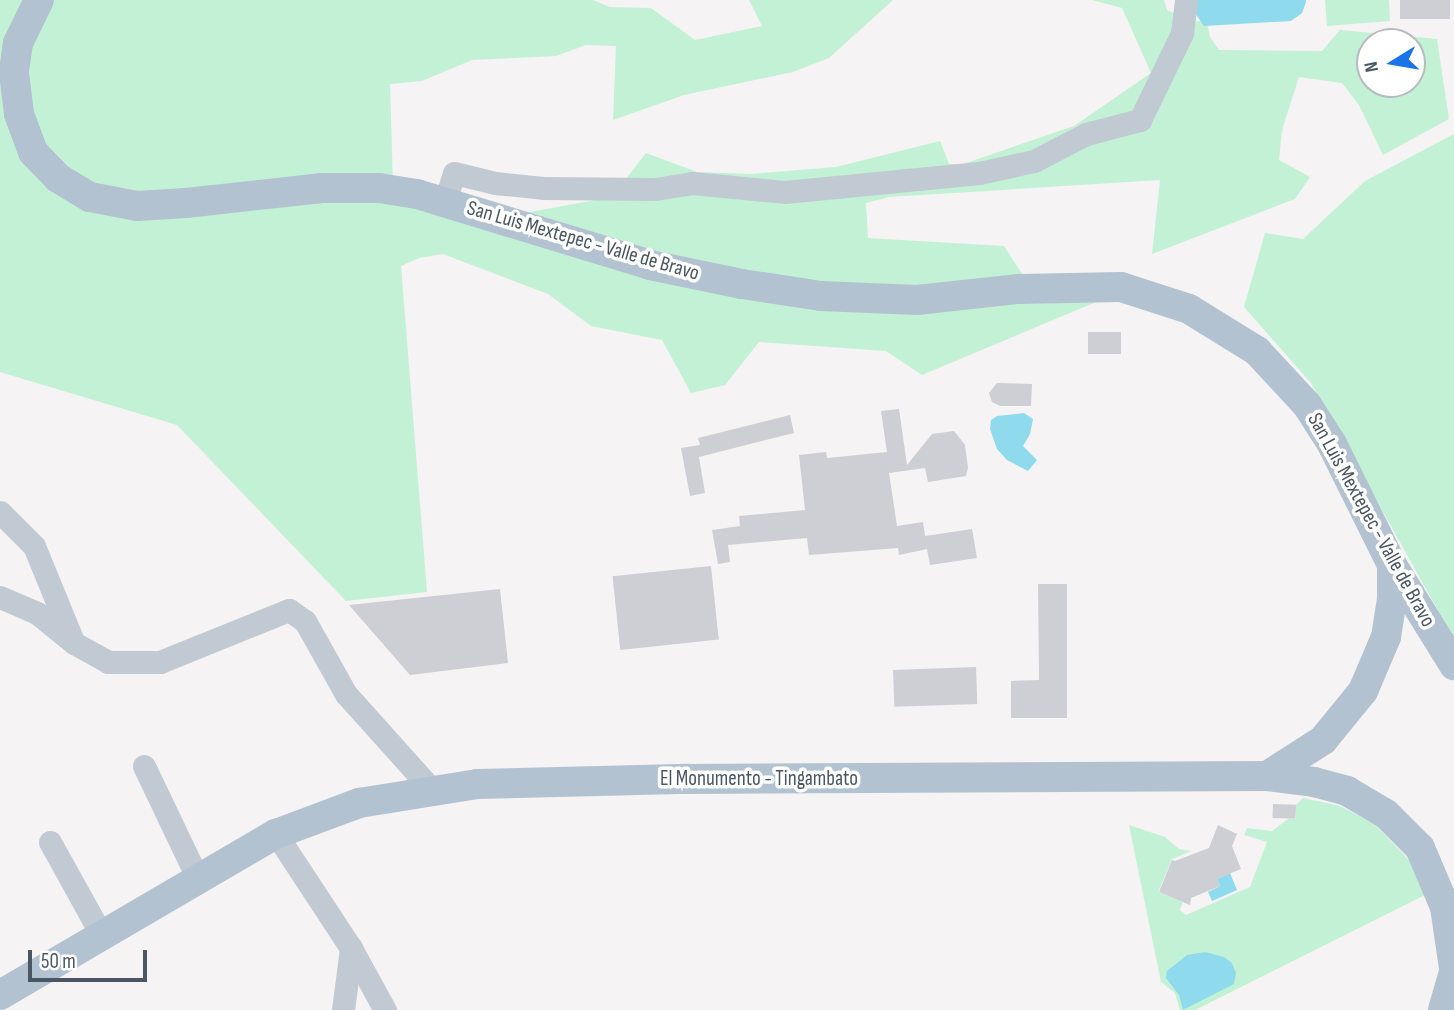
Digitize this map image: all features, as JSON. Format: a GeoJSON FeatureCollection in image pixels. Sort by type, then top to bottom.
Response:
{"type":"FeatureCollection","features":[{"type":"Feature","properties":{"kind":"main road","name":"San Luis Mextepec - Valle de Bravo"},"geometry":{"type":"LineString","coordinates":[[39,0],[18,43],[14,73],[19,114],[33,152],[58,178],[90,197],[137,206],[186,204],[322,188],[379,188],[445,201],[650,265],[742,284],[821,296],[917,300],[1019,289],[1121,287],[1165,298],[1236,335],[1292,386],[1332,444],[1392,565],[1454,666]]}},
{"type":"Feature","properties":{"kind":"main road"},"geometry":{"type":"LineString","coordinates":[[1267,776],[1323,740],[1363,691],[1386,637],[1392,598],[1392,565]]}},
{"type":"Feature","properties":{"kind":"main road","name":"El Monumento - Tingambato"},"geometry":{"type":"LineString","coordinates":[[0,995],[276,834],[359,803],[477,784],[689,779],[1267,776],[1347,791],[1386,814],[1410,835],[1428,862],[1441,892],[1450,924],[1454,970],[1443,1010]]}},
{"type":"Feature","properties":{"kind":"main road"},"geometry":{"type":"LineString","coordinates":[[1443,1010],[1454,992]]}},
{"type":"Feature","properties":{"kind":"street"},"geometry":{"type":"LineString","coordinates":[[445,201],[454,173],[495,183],[543,188],[655,189],[692,183],[785,192],[979,173],[1034,161],[1086,134],[1140,120],[1182,33],[1186,0]]}},
{"type":"Feature","properties":{"kind":"street"},"geometry":{"type":"LineString","coordinates":[[0,512],[34,546],[74,643]]}},
{"type":"Feature","properties":{"kind":"street"},"geometry":{"type":"LineString","coordinates":[[0,597],[37,613],[74,643],[108,662],[160,663],[289,610],[305,621],[346,694],[433,791]]}},
{"type":"Feature","properties":{"kind":"street"},"geometry":{"type":"LineString","coordinates":[[144,766],[198,879]]}},
{"type":"Feature","properties":{"kind":"street"},"geometry":{"type":"LineString","coordinates":[[276,834],[351,948],[385,1010]]}},
{"type":"Feature","properties":{"kind":"street"},"geometry":{"type":"LineString","coordinates":[[50,842],[102,936]]}},
{"type":"Feature","properties":{"kind":"street"},"geometry":{"type":"LineString","coordinates":[[343,1010],[351,948]]}},
{"type":"Feature","properties":{"kind":"green space"},"geometry":{"type":"Polygon","coordinates":[[[0,0],[593,0],[610,7],[651,8],[695,40],[762,26],[749,0],[893,0],[829,58],[793,72],[684,95],[613,120],[616,46],[586,45],[556,56],[472,60],[422,81],[390,84],[393,187],[491,219],[612,197],[646,153],[697,172],[751,174],[836,167],[940,141],[949,164],[963,164],[1074,126],[1151,73],[1122,8],[1092,0],[1164,0],[1167,10],[1194,22],[1212,19],[1208,27],[1210,37],[1219,50],[1322,51],[1340,30],[1356,31],[1356,98],[1426,98],[1426,38],[1437,39],[1449,119],[1383,155],[1359,105],[1342,83],[1299,77],[1282,130],[1279,160],[1310,177],[1295,199],[1152,254],[1160,180],[889,197],[866,203],[868,238],[1004,246],[1035,294],[1120,292],[922,375],[886,351],[759,342],[725,385],[691,393],[662,340],[591,326],[548,294],[443,254],[419,258],[401,266],[427,592],[346,601],[177,425],[0,372],[0,0]]]}},
{"type":"Feature","properties":{"kind":"green space"},"geometry":{"type":"Polygon","coordinates":[[[1325,0],[1389,0],[1390,21],[1327,26],[1325,0]]]}},
{"type":"Feature","properties":{"kind":"green space"},"geometry":{"type":"Polygon","coordinates":[[[1454,134],[1454,639],[1311,383],[1244,307],[1265,233],[1303,239],[1365,181],[1454,134]]]}},
{"type":"Feature","properties":{"kind":"green space"},"geometry":{"type":"Polygon","coordinates":[[[1303,798],[1340,806],[1374,824],[1411,862],[1427,894],[1195,1010],[1180,1010],[1175,993],[1161,982],[1129,825],[1165,837],[1179,849],[1191,851],[1172,859],[1158,892],[1183,902],[1180,910],[1186,915],[1250,887],[1267,842],[1244,835],[1247,828],[1272,831],[1288,819],[1296,819],[1296,805],[1303,798]]]}},
{"type":"Feature","properties":{"kind":"water"},"geometry":{"type":"Polygon","coordinates":[[[1195,0],[1306,2],[1302,13],[1291,21],[1204,26],[1195,13],[1195,0]]]}},
{"type":"Feature","properties":{"kind":"water"},"geometry":{"type":"Polygon","coordinates":[[[1024,413],[1033,419],[1030,434],[1023,446],[1037,460],[1028,471],[1007,460],[997,449],[990,429],[991,420],[997,416],[1024,413]]]}},
{"type":"Feature","properties":{"kind":"water"},"geometry":{"type":"Polygon","coordinates":[[[1230,873],[1237,890],[1212,901],[1208,892],[1220,886],[1217,879],[1230,873]]]}},
{"type":"Feature","properties":{"kind":"water"},"geometry":{"type":"Polygon","coordinates":[[[1205,952],[1224,957],[1232,963],[1236,973],[1234,984],[1183,1010],[1179,995],[1166,978],[1167,971],[1187,955],[1205,952]]]}},
{"type":"Feature","properties":{"kind":"building"},"geometry":{"type":"Polygon","coordinates":[[[1400,0],[1450,0],[1450,19],[1400,19],[1400,0]]]}},
{"type":"Feature","properties":{"kind":"building"},"geometry":{"type":"Polygon","coordinates":[[[1088,332],[1121,332],[1121,354],[1088,354],[1088,332]]]}},
{"type":"Feature","properties":{"kind":"building"},"geometry":{"type":"Polygon","coordinates":[[[997,383],[1032,384],[1031,406],[1000,406],[992,402],[989,393],[997,383]]]}},
{"type":"Feature","properties":{"kind":"building"},"geometry":{"type":"Polygon","coordinates":[[[899,409],[907,465],[932,434],[954,431],[965,445],[968,468],[966,476],[928,482],[925,468],[889,473],[897,526],[923,522],[925,536],[972,529],[977,558],[930,565],[927,549],[899,555],[898,548],[809,555],[807,538],[728,545],[730,562],[718,564],[712,530],[740,526],[739,516],[805,510],[799,455],[826,452],[827,458],[887,452],[881,411],[899,409]]]}},
{"type":"Feature","properties":{"kind":"building"},"geometry":{"type":"Polygon","coordinates":[[[790,415],[794,433],[699,457],[705,493],[690,496],[681,448],[700,445],[698,438],[790,415]]]}},
{"type":"Feature","properties":{"kind":"building"},"geometry":{"type":"Polygon","coordinates":[[[711,566],[719,640],[620,650],[613,576],[711,566]]]}},
{"type":"Feature","properties":{"kind":"building"},"geometry":{"type":"Polygon","coordinates":[[[1038,584],[1067,584],[1067,718],[1011,718],[1011,681],[1039,680],[1038,584]]]}},
{"type":"Feature","properties":{"kind":"building"},"geometry":{"type":"Polygon","coordinates":[[[500,589],[508,663],[410,675],[349,605],[500,589]]]}},
{"type":"Feature","properties":{"kind":"building"},"geometry":{"type":"Polygon","coordinates":[[[976,667],[977,704],[894,707],[893,670],[976,667]]]}},
{"type":"Feature","properties":{"kind":"building"},"geometry":{"type":"Polygon","coordinates":[[[1273,804],[1296,805],[1295,819],[1273,818],[1273,804]]]}},
{"type":"Feature","properties":{"kind":"building"},"geometry":{"type":"Polygon","coordinates":[[[1218,825],[1237,834],[1232,846],[1241,869],[1217,879],[1220,886],[1191,898],[1190,905],[1159,892],[1172,860],[1209,848],[1218,825]]]}}]}
